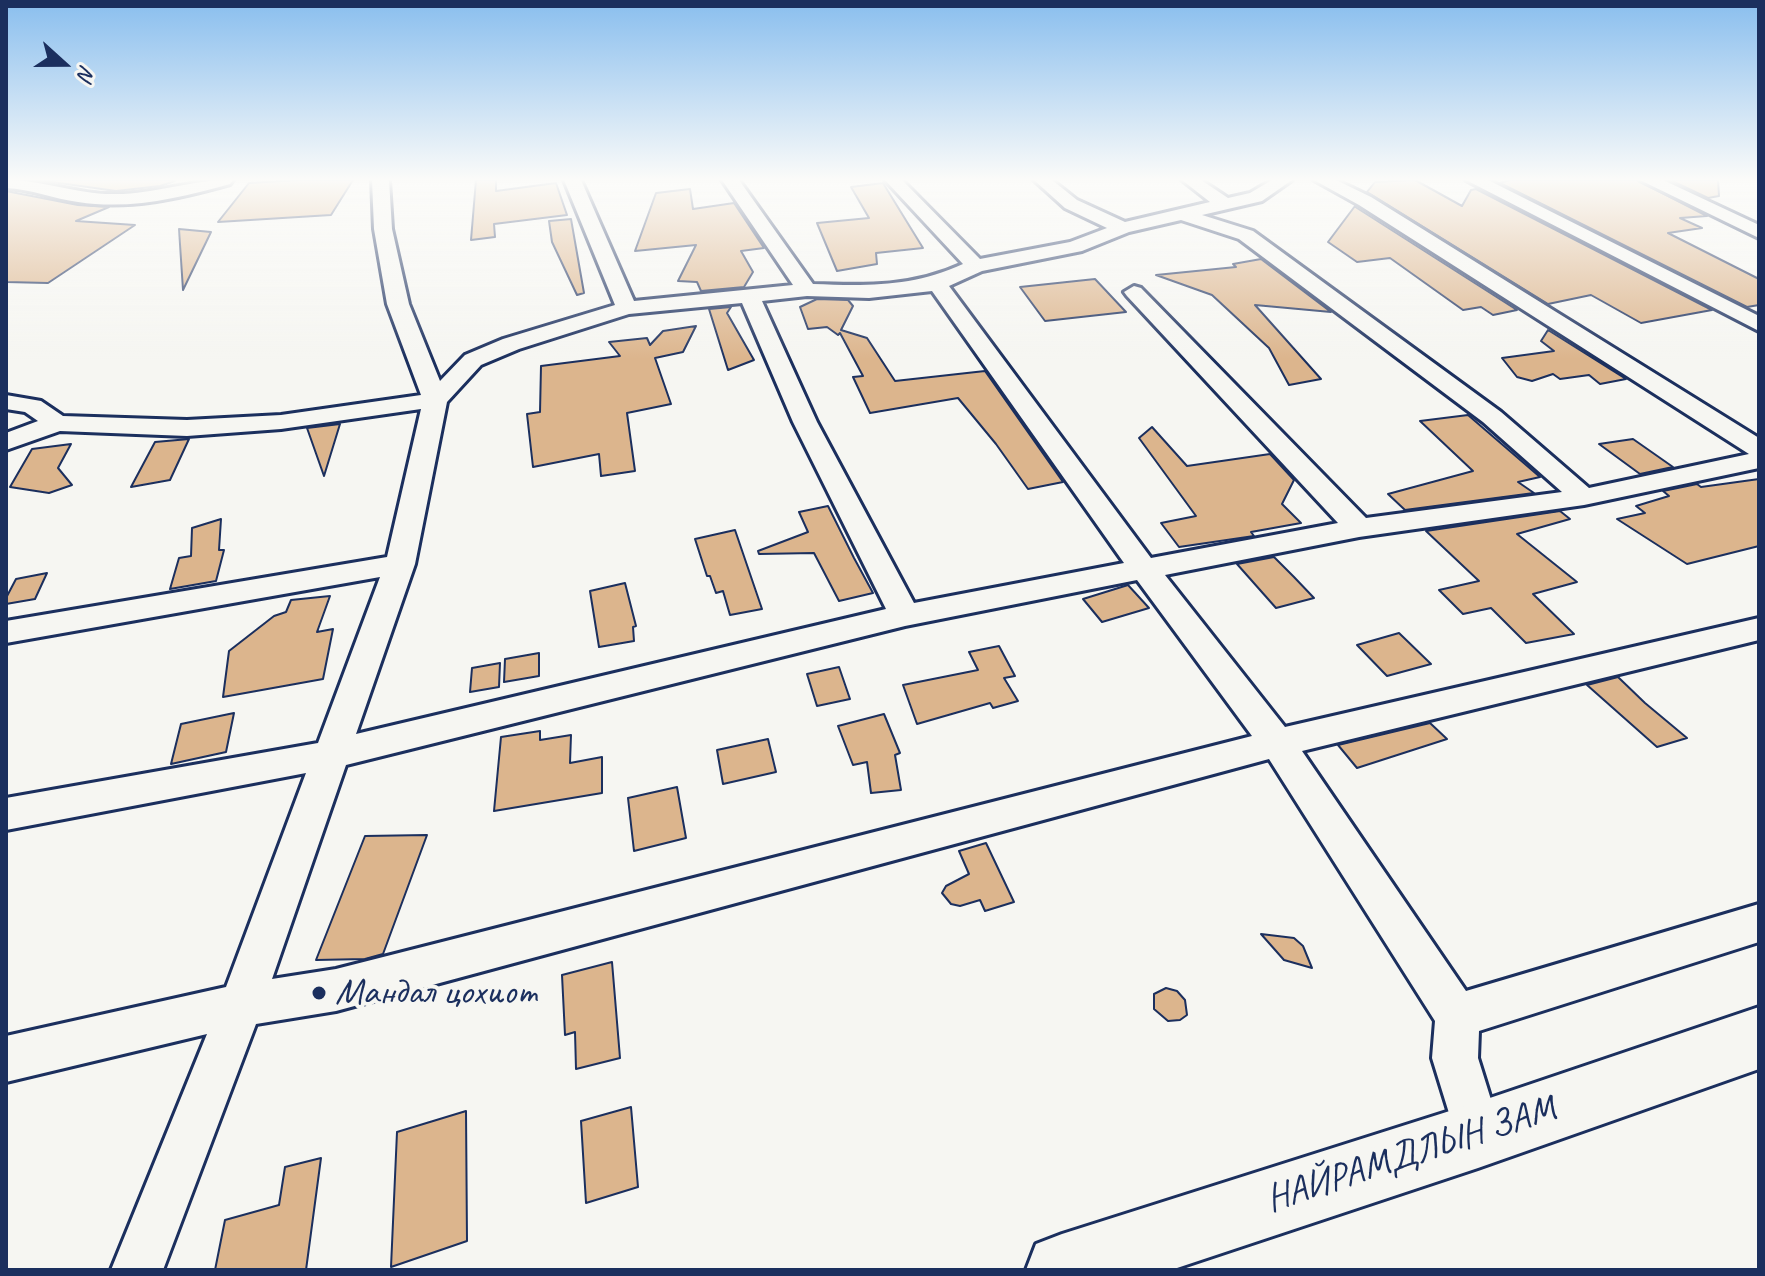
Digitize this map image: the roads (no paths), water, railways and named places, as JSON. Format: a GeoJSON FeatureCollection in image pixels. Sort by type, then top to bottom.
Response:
{"type":"FeatureCollection","features":[{"type":"Feature","properties":{"kind":"main road","name":"НАЙРАМДЛЫН ЗАМ"},"geometry":{"type":"LineString","coordinates":[[1062,1270],[1478,1135],[1759,1038]]}},
{"type":"Feature","properties":{"kind":"street"},"geometry":{"type":"LineString","coordinates":[[385,240],[398,304],[435,400]]}},
{"type":"Feature","properties":{"kind":"street"},"geometry":{"type":"LineString","coordinates":[[598,240],[627,308]]}},
{"type":"Feature","properties":{"kind":"street"},"geometry":{"type":"LineString","coordinates":[[772,240],[807,290]]}},
{"type":"Feature","properties":{"kind":"street"},"geometry":{"type":"LineString","coordinates":[[950,240],[976,266]]}},
{"type":"Feature","properties":{"kind":"street"},"geometry":{"type":"LineString","coordinates":[[137,1270],[241,1005],[400,564],[435,400],[473,360],[511,344],[627,308],[807,290],[869,292],[937,284],[976,266],[1075,247],[1094,240]]}},
{"type":"Feature","properties":{"kind":"street"},"geometry":{"type":"LineString","coordinates":[[1252,240],[1492,417],[1584,497]]}},
{"type":"Feature","properties":{"kind":"street"},"geometry":{"type":"LineString","coordinates":[[1426,240],[1759,449]]}},
{"type":"Feature","properties":{"kind":"street"},"geometry":{"type":"LineString","coordinates":[[1592,240],[1759,324]]}},
{"type":"Feature","properties":{"kind":"street"},"geometry":{"type":"LineString","coordinates":[[937,284],[1144,569],[1277,743],[1457,1016],[1455,1058],[1478,1135]]}},
{"type":"Feature","properties":{"kind":"street"},"geometry":{"type":"LineString","coordinates":[[1134,292],[1359,528]]}},
{"type":"Feature","properties":{"kind":"street"},"geometry":{"type":"LineString","coordinates":[[750,297],[805,422],[905,615]]}},
{"type":"Feature","properties":{"kind":"street"},"geometry":{"type":"LineString","coordinates":[[6,442],[57,423],[187,428],[281,422],[435,400]]}},
{"type":"Feature","properties":{"kind":"street"},"geometry":{"type":"LineString","coordinates":[[6,402],[32,406],[57,423]]}},
{"type":"Feature","properties":{"kind":"street"},"geometry":{"type":"LineString","coordinates":[[6,814],[333,754],[905,615],[1359,528],[1584,497],[1759,460]]}},
{"type":"Feature","properties":{"kind":"street"},"geometry":{"type":"LineString","coordinates":[[6,632],[400,564]]}},
{"type":"Feature","properties":{"kind":"street"},"geometry":{"type":"LineString","coordinates":[[6,1059],[241,1005],[336,990],[1277,743],[1759,629]]}},
{"type":"Feature","properties":{"kind":"street"},"geometry":{"type":"LineString","coordinates":[[1457,1016],[1759,923]]}},
{"type":"Feature","properties":{"kind":"place","name":"Мандал цохиот"},"geometry":{"type":"Point","coordinates":[319,993]}}]}
